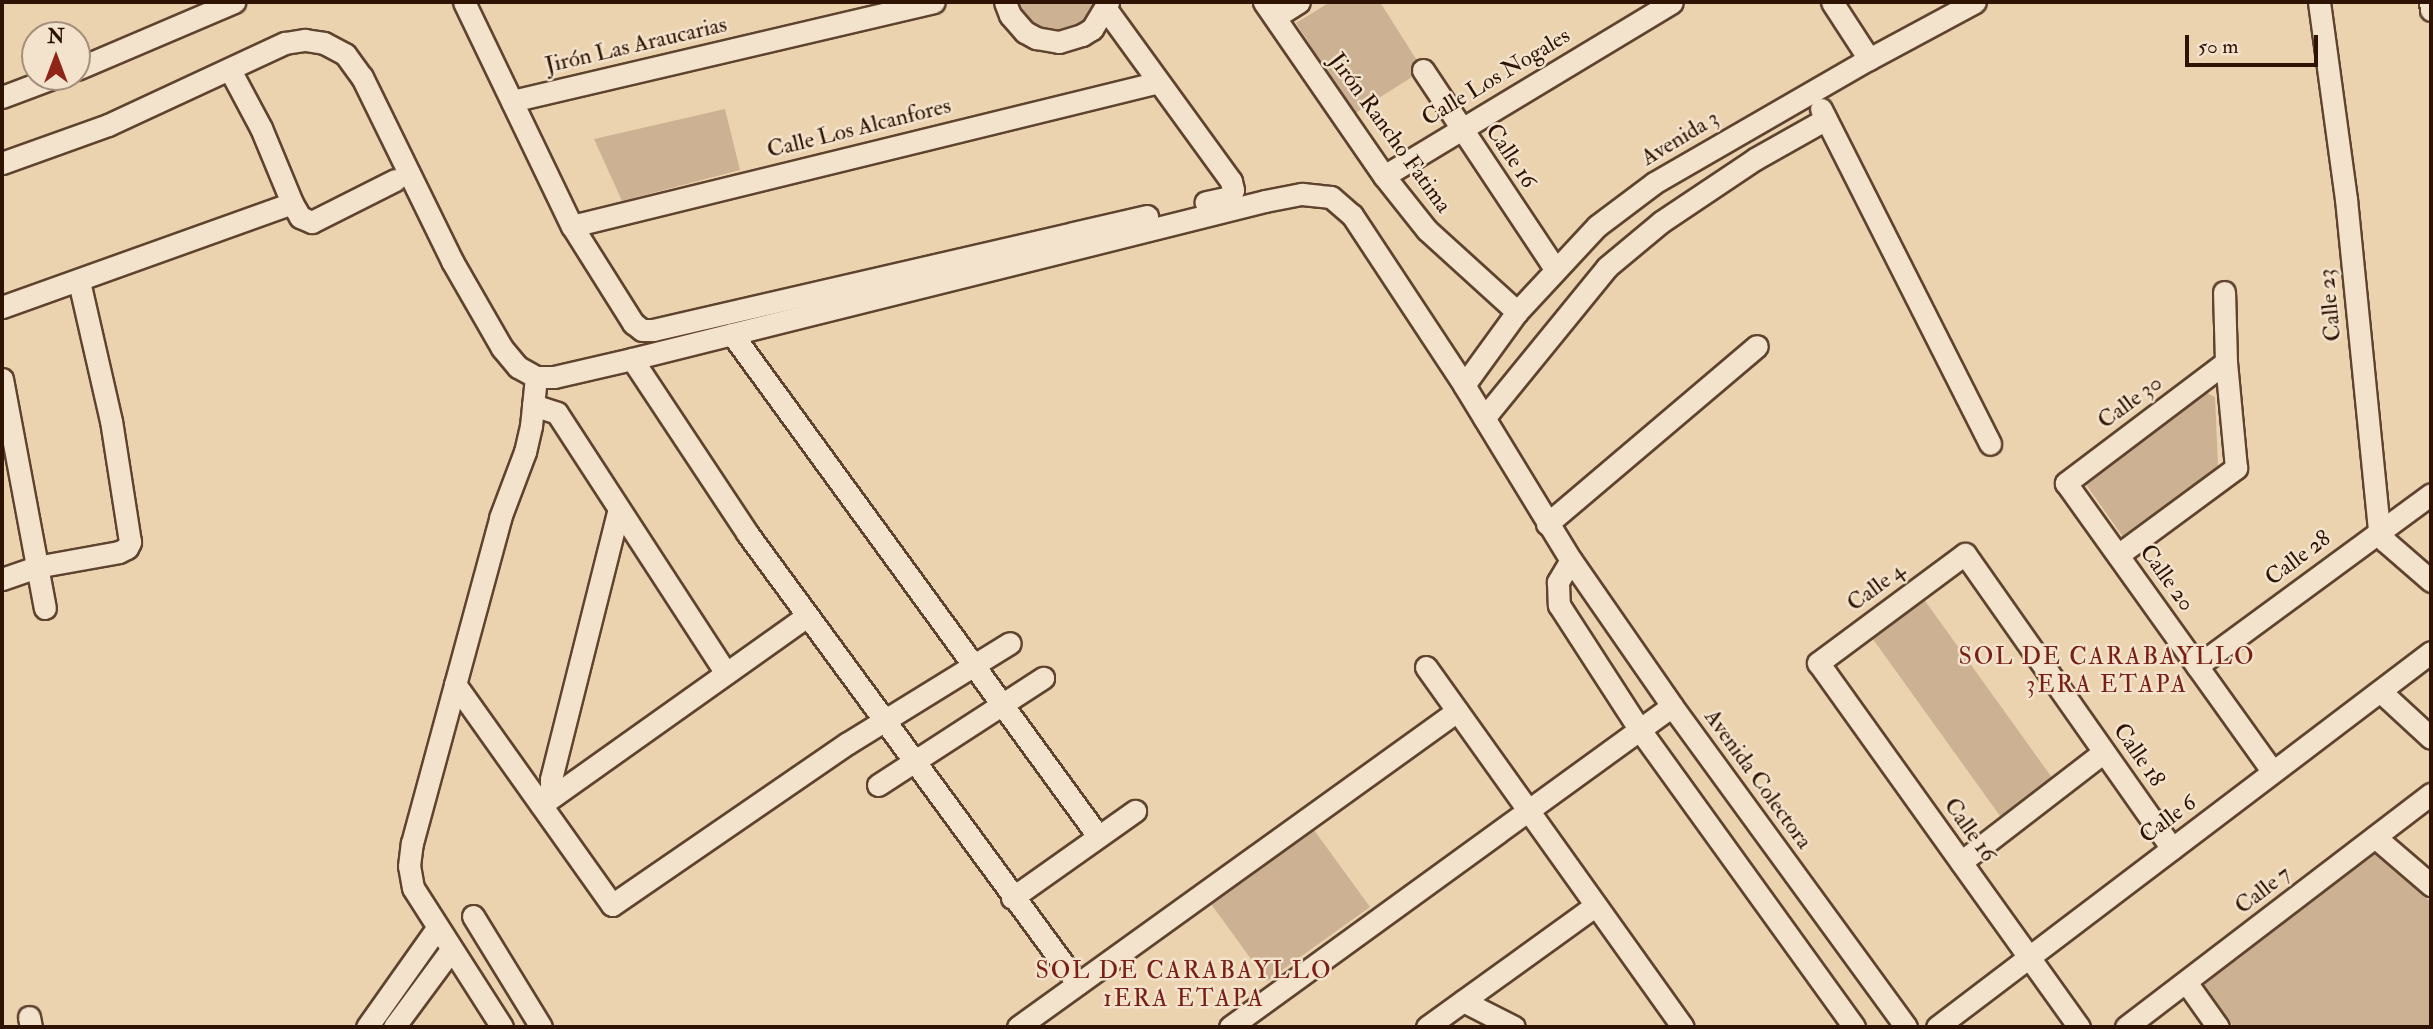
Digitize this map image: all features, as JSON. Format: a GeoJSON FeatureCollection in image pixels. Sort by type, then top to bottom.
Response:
{"type":"FeatureCollection","features":[{"type":"Feature","properties":{"kind":"street"},"geometry":{"type":"LineString","coordinates":[[91,62],[198,9],[234,2]]}},
{"type":"Feature","properties":{"kind":"street"},"geometry":{"type":"LineString","coordinates":[[464,2],[572,226],[634,323],[642,330],[653,330],[1230,197],[1233,190],[1231,181],[1107,6],[1100,20],[1082,35],[1059,42],[1036,38],[1016,24],[1005,2]]}},
{"type":"Feature","properties":{"kind":"street","name":"Jirón Las Araucarias"},"geometry":{"type":"LineString","coordinates":[[512,102],[934,2]]}},
{"type":"Feature","properties":{"kind":"street"},"geometry":{"type":"LineString","coordinates":[[1270,10],[1299,2]]}},
{"type":"Feature","properties":{"kind":"street","name":"Calle Los Nogales"},"geometry":{"type":"LineString","coordinates":[[1384,176],[1672,2]]}},
{"type":"Feature","properties":{"kind":"street"},"geometry":{"type":"LineString","coordinates":[[1832,2],[1869,59]]}},
{"type":"Feature","properties":{"kind":"street","name":"Avenida 3"},"geometry":{"type":"LineString","coordinates":[[1464,385],[1517,312],[1597,226],[1654,183],[1869,59],[1975,2]]}},
{"type":"Feature","properties":{"kind":"street","name":"Calle 23"},"geometry":{"type":"LineString","coordinates":[[2319,2],[2346,199],[2379,530]]}},
{"type":"Feature","properties":{"kind":"street"},"geometry":{"type":"LineString","coordinates":[[2430,2],[2431,10]]}},
{"type":"Feature","properties":{"kind":"street","name":"Jirón Rancho Fatima"},"geometry":{"type":"LineString","coordinates":[[1270,10],[1384,176],[1427,230],[1517,312]]}},
{"type":"Feature","properties":{"kind":"street"},"geometry":{"type":"LineString","coordinates":[[2,163],[108,125],[230,71],[285,43],[305,40],[324,43],[345,54],[362,77],[452,261],[502,348],[518,367],[536,377],[525,452],[500,518],[412,843],[409,866],[413,888],[502,1027]]}},
{"type":"Feature","properties":{"kind":"street","name":"Calle 16"},"geometry":{"type":"LineString","coordinates":[[1423,70],[1556,270]]}},
{"type":"Feature","properties":{"kind":"street"},"geometry":{"type":"LineString","coordinates":[[230,71],[261,128],[300,218],[312,222],[395,180]]}},
{"type":"Feature","properties":{"kind":"street","name":"Calle Los Alcanfores"},"geometry":{"type":"LineString","coordinates":[[572,226],[1159,82]]}},
{"type":"Feature","properties":{"kind":"street"},"geometry":{"type":"LineString","coordinates":[[2,97],[21,90]]}},
{"type":"Feature","properties":{"kind":"street"},"geometry":{"type":"LineString","coordinates":[[1812,92],[1990,444]]}},
{"type":"Feature","properties":{"kind":"street"},"geometry":{"type":"LineString","coordinates":[[1484,418],[1607,267],[1661,222],[1755,159],[1826,119]]}},
{"type":"Feature","properties":{"kind":"street","name":"Avenida Colectora"},"geometry":{"type":"LineString","coordinates":[[536,377],[554,377],[632,359],[1302,194],[1331,197],[1352,215],[1464,385],[1547,524],[1672,706],[1906,1027]]}},
{"type":"Feature","properties":{"kind":"street"},"geometry":{"type":"LineString","coordinates":[[2,307],[292,203]]}},
{"type":"Feature","properties":{"kind":"street"},"geometry":{"type":"LineString","coordinates":[[6,572],[119,552],[127,548],[130,542],[111,421],[79,281]]}},
{"type":"Feature","properties":{"kind":"street"},"geometry":{"type":"LineString","coordinates":[[2118,555],[2236,468],[2226,362],[2224,292]]}},
{"type":"Feature","properties":{"kind":"street"},"geometry":{"type":"LineString","coordinates":[[732,334],[972,667],[1098,836]]}},
{"type":"Feature","properties":{"kind":"street"},"geometry":{"type":"LineString","coordinates":[[1547,524],[1757,346]]}},
{"type":"Feature","properties":{"kind":"street"},"geometry":{"type":"LineString","coordinates":[[632,359],[747,533],[1012,898],[1078,984]]}},
{"type":"Feature","properties":{"kind":"street","name":"Calle 30"},"geometry":{"type":"LineString","coordinates":[[2066,483],[2226,362]]}},
{"type":"Feature","properties":{"kind":"street"},"geometry":{"type":"LineString","coordinates":[[2,379],[45,608]]}},
{"type":"Feature","properties":{"kind":"street"},"geometry":{"type":"LineString","coordinates":[[533,405],[557,414],[726,673]]}},
{"type":"Feature","properties":{"kind":"street","name":"Calle 20"},"geometry":{"type":"LineString","coordinates":[[2066,483],[2273,772]]}},
{"type":"Feature","properties":{"kind":"street","name":"Calle 28"},"geometry":{"type":"LineString","coordinates":[[2197,666],[2431,494]]}},
{"type":"Feature","properties":{"kind":"street"},"geometry":{"type":"LineString","coordinates":[[546,801],[619,509]]}},
{"type":"Feature","properties":{"kind":"street"},"geometry":{"type":"LineString","coordinates":[[2379,530],[2385,541],[2431,581]]}},
{"type":"Feature","properties":{"kind":"street","name":"Calle 4"},"geometry":{"type":"LineString","coordinates":[[1818,663],[1965,554]]}},
{"type":"Feature","properties":{"kind":"street","name":"Calle 18"},"geometry":{"type":"LineString","coordinates":[[1965,554],[2172,849]]}},
{"type":"Feature","properties":{"kind":"street"},"geometry":{"type":"LineString","coordinates":[[1571,560],[1558,582],[1559,605],[1640,730],[1854,1027]]}},
{"type":"Feature","properties":{"kind":"street"},"geometry":{"type":"LineString","coordinates":[[546,801],[807,616]]}},
{"type":"Feature","properties":{"kind":"street"},"geometry":{"type":"LineString","coordinates":[[455,684],[546,801],[612,905],[884,721],[1010,643]]}},
{"type":"Feature","properties":{"kind":"street","name":"Calle 6"},"geometry":{"type":"LineString","coordinates":[[1937,1027],[2431,652]]}},
{"type":"Feature","properties":{"kind":"street","name":"Calle 16"},"geometry":{"type":"LineString","coordinates":[[1818,663],[2079,1027]]}},
{"type":"Feature","properties":{"kind":"street"},"geometry":{"type":"LineString","coordinates":[[1426,667],[1683,1027]]}},
{"type":"Feature","properties":{"kind":"street"},"geometry":{"type":"LineString","coordinates":[[878,785],[1043,678]]}},
{"type":"Feature","properties":{"kind":"street"},"geometry":{"type":"LineString","coordinates":[[2380,691],[2431,738]]}},
{"type":"Feature","properties":{"kind":"street"},"geometry":{"type":"LineString","coordinates":[[1230,1027],[1672,706]]}},
{"type":"Feature","properties":{"kind":"street"},"geometry":{"type":"LineString","coordinates":[[1018,1027],[1457,711]]}},
{"type":"Feature","properties":{"kind":"street"},"geometry":{"type":"LineString","coordinates":[[1961,862],[2104,752]]}},
{"type":"Feature","properties":{"kind":"street","name":"Calle 7"},"geometry":{"type":"LineString","coordinates":[[2126,1027],[2431,794]]}},
{"type":"Feature","properties":{"kind":"street"},"geometry":{"type":"LineString","coordinates":[[1012,898],[1136,811]]}},
{"type":"Feature","properties":{"kind":"street"},"geometry":{"type":"LineString","coordinates":[[2375,837],[2431,886]]}},
{"type":"Feature","properties":{"kind":"street"},"geometry":{"type":"LineString","coordinates":[[1427,1027],[1596,905]]}},
{"type":"Feature","properties":{"kind":"street"},"geometry":{"type":"LineString","coordinates":[[473,916],[541,1027]]}},
{"type":"Feature","properties":{"kind":"street"},"geometry":{"type":"LineString","coordinates":[[367,1027],[437,928]]}},
{"type":"Feature","properties":{"kind":"street"},"geometry":{"type":"LineString","coordinates":[[394,1027],[451,950]]}},
{"type":"Feature","properties":{"kind":"street"},"geometry":{"type":"LineString","coordinates":[[2186,982],[2218,1027]]}},
{"type":"Feature","properties":{"kind":"street"},"geometry":{"type":"LineString","coordinates":[[1463,1001],[1514,1027]]}},
{"type":"Feature","properties":{"kind":"shaded area"},"geometry":{"type":"Polygon","coordinates":[[[1013,2],[1099,2],[1086,24],[1057,35],[1030,26],[1013,2]]]}},
{"type":"Feature","properties":{"kind":"shaded area"},"geometry":{"type":"Polygon","coordinates":[[[1330,2],[1380,2],[1423,70],[1354,114],[1296,23],[1330,2]]]}},
{"type":"Feature","properties":{"kind":"shaded area"},"geometry":{"type":"Polygon","coordinates":[[[725,109],[740,170],[622,201],[594,139],[725,109]]]}},
{"type":"Feature","properties":{"kind":"shaded area"},"geometry":{"type":"Polygon","coordinates":[[[2205,392],[2215,397],[2218,466],[2123,537],[2085,483],[2205,392]]]}},
{"type":"Feature","properties":{"kind":"shaded area"},"geometry":{"type":"Polygon","coordinates":[[[1923,598],[2053,779],[2000,816],[1870,635],[1923,598]]]}},
{"type":"Feature","properties":{"kind":"shaded area"},"geometry":{"type":"Polygon","coordinates":[[[1314,830],[1370,907],[1267,981],[1211,904],[1314,830]]]}},
{"type":"Feature","properties":{"kind":"shaded area"},"geometry":{"type":"Polygon","coordinates":[[[2372,851],[2431,902],[2431,1027],[2234,1027],[2204,985],[2372,851]]]}},
{"type":"Feature","properties":{"kind":"district","name":"SOL DE CARABAYLLO 3ERA ETAPA"},"geometry":{"type":"Point","coordinates":[2107,671]}},
{"type":"Feature","properties":{"kind":"district","name":"SOL DE CARABAYLLO 1ERA ETAPA"},"geometry":{"type":"Point","coordinates":[1184,985]}}]}
